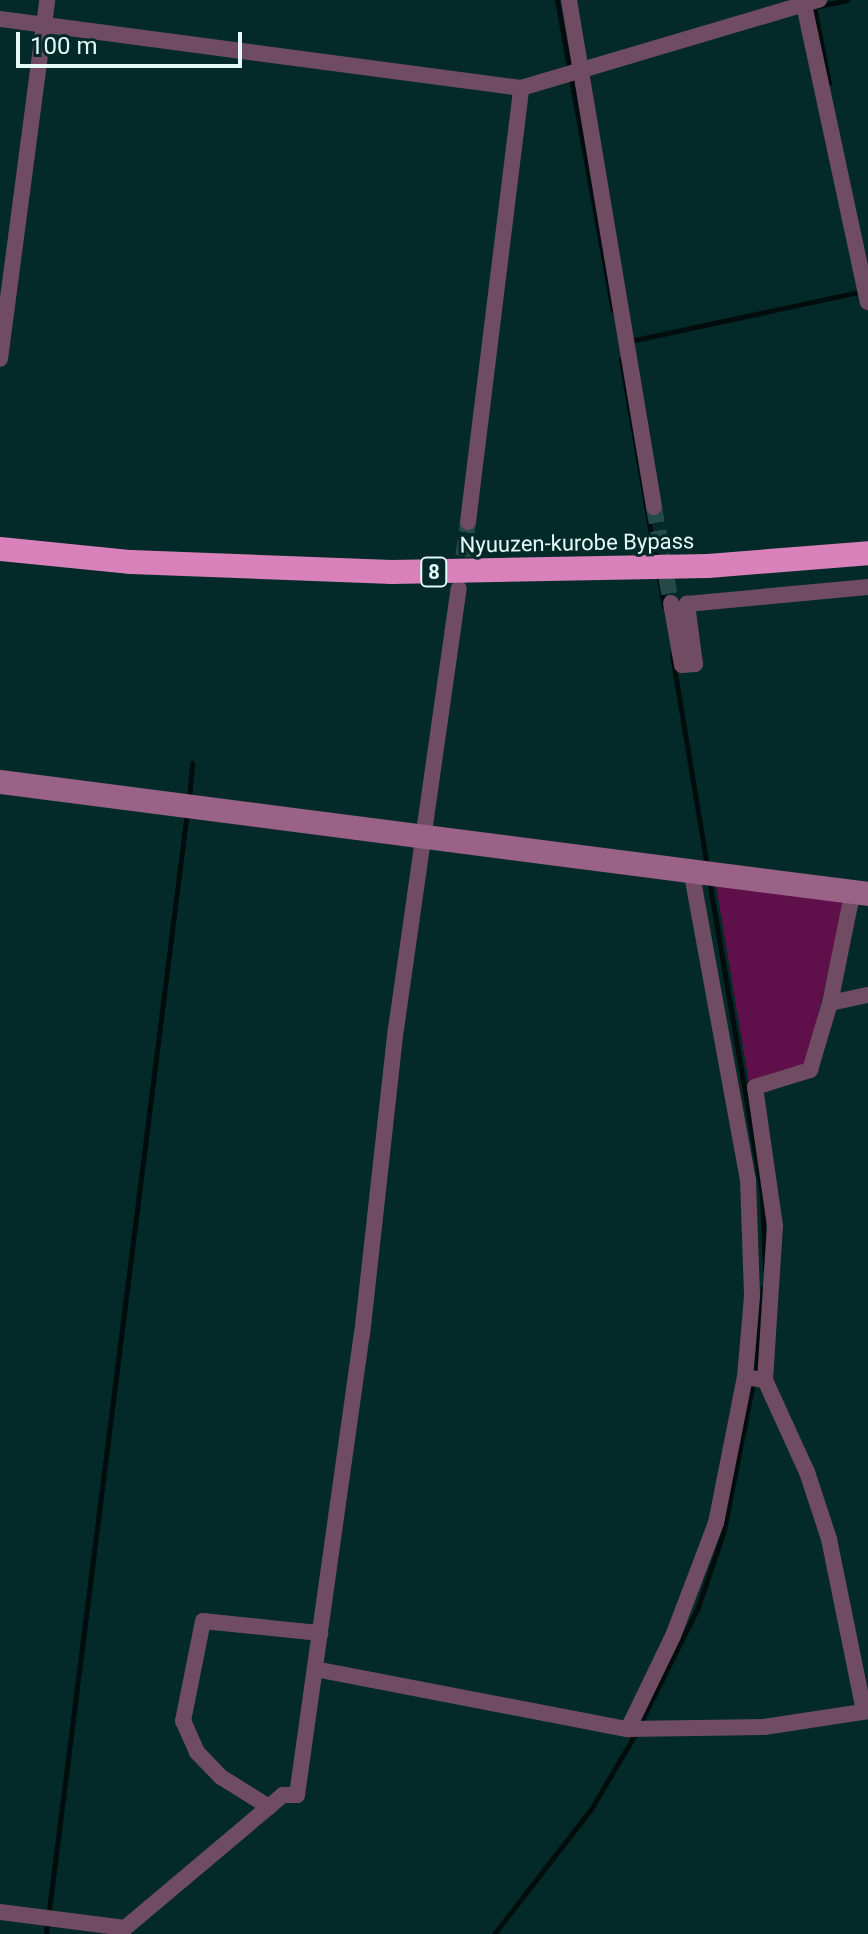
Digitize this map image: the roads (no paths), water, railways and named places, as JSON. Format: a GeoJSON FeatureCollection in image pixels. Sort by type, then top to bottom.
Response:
{"type":"FeatureCollection","features":[{"type":"Feature","properties":{"kind":"highway","name":"Nyuuzen-kurobe Bypass"},"geometry":{"type":"LineString","coordinates":[[0,549],[131,562],[392,572],[708,566],[868,553]]}},
{"type":"Feature","properties":{"kind":"street"},"geometry":{"type":"LineString","coordinates":[[0,359],[47,0]]}},
{"type":"Feature","properties":{"kind":"street"},"geometry":{"type":"LineString","coordinates":[[569,0],[654,507]]}},
{"type":"Feature","properties":{"kind":"street"},"geometry":{"type":"LineString","coordinates":[[0,19],[521,88],[808,1],[868,302]]}},
{"type":"Feature","properties":{"kind":"street"},"geometry":{"type":"LineString","coordinates":[[468,522],[521,88]]}},
{"type":"Feature","properties":{"kind":"street"},"geometry":{"type":"LineString","coordinates":[[671,603],[682,665],[695,664],[687,604],[868,587]]}},
{"type":"Feature","properties":{"kind":"street"},"geometry":{"type":"LineString","coordinates":[[0,1912],[110,1932],[125,1928],[283,1795],[297,1795],[421,840],[459,588]]}},
{"type":"Feature","properties":{"kind":"street"},"geometry":{"type":"LineString","coordinates":[[0,782],[421,840],[860,895],[810,1070],[755,1087],[775,1226],[765,1380],[807,1472],[829,1539],[866,1711],[764,1727],[628,1729],[315,1669]]}},
{"type":"Feature","properties":{"kind":"street"},"geometry":{"type":"LineString","coordinates":[[628,1729],[673,1636],[716,1523],[745,1377],[752,1296],[748,1180],[692,875]]}},
{"type":"Feature","properties":{"kind":"street"},"geometry":{"type":"LineString","coordinates":[[830,1003],[868,995]]}},
{"type":"Feature","properties":{"kind":"street"},"geometry":{"type":"LineString","coordinates":[[745,1377],[765,1380]]}},
{"type":"Feature","properties":{"kind":"street"},"geometry":{"type":"LineString","coordinates":[[269,1807],[221,1777],[197,1752],[183,1721],[203,1621],[320,1633]]}},
{"type":"Feature","properties":{"kind":"waterway"},"geometry":{"type":"LineString","coordinates":[[557,0],[613,310]]}},
{"type":"Feature","properties":{"kind":"waterway"},"geometry":{"type":"LineString","coordinates":[[829,83],[814,7],[847,0]]}},
{"type":"Feature","properties":{"kind":"waterway"},"geometry":{"type":"LineString","coordinates":[[630,341],[863,291]]}},
{"type":"Feature","properties":{"kind":"waterway"},"geometry":{"type":"LineString","coordinates":[[621,359],[655,558]]}},
{"type":"Feature","properties":{"kind":"waterway"},"geometry":{"type":"LineString","coordinates":[[658,572],[664,606]]}},
{"type":"Feature","properties":{"kind":"waterway"},"geometry":{"type":"LineString","coordinates":[[672,655],[707,866]]}},
{"type":"Feature","properties":{"kind":"waterway"},"geometry":{"type":"LineString","coordinates":[[189,798],[192,763]]}},
{"type":"Feature","properties":{"kind":"waterway"},"geometry":{"type":"LineString","coordinates":[[46,1934],[187,812]]}},
{"type":"Feature","properties":{"kind":"waterway"},"geometry":{"type":"LineString","coordinates":[[709,880],[762,1195],[765,1269]]}},
{"type":"Feature","properties":{"kind":"waterway"},"geometry":{"type":"LineString","coordinates":[[640,1724],[698,1607],[724,1530],[756,1367],[763,1287]]}},
{"type":"Feature","properties":{"kind":"waterway"},"geometry":{"type":"LineString","coordinates":[[494,1934],[591,1809],[636,1733]]}},
{"type":"Feature","properties":{"kind":"tunnel"},"geometry":{"type":"LineString","coordinates":[[654,507],[671,603]]}},
{"type":"Feature","properties":{"kind":"tunnel"},"geometry":{"type":"LineString","coordinates":[[460,580],[468,522]]}}]}
